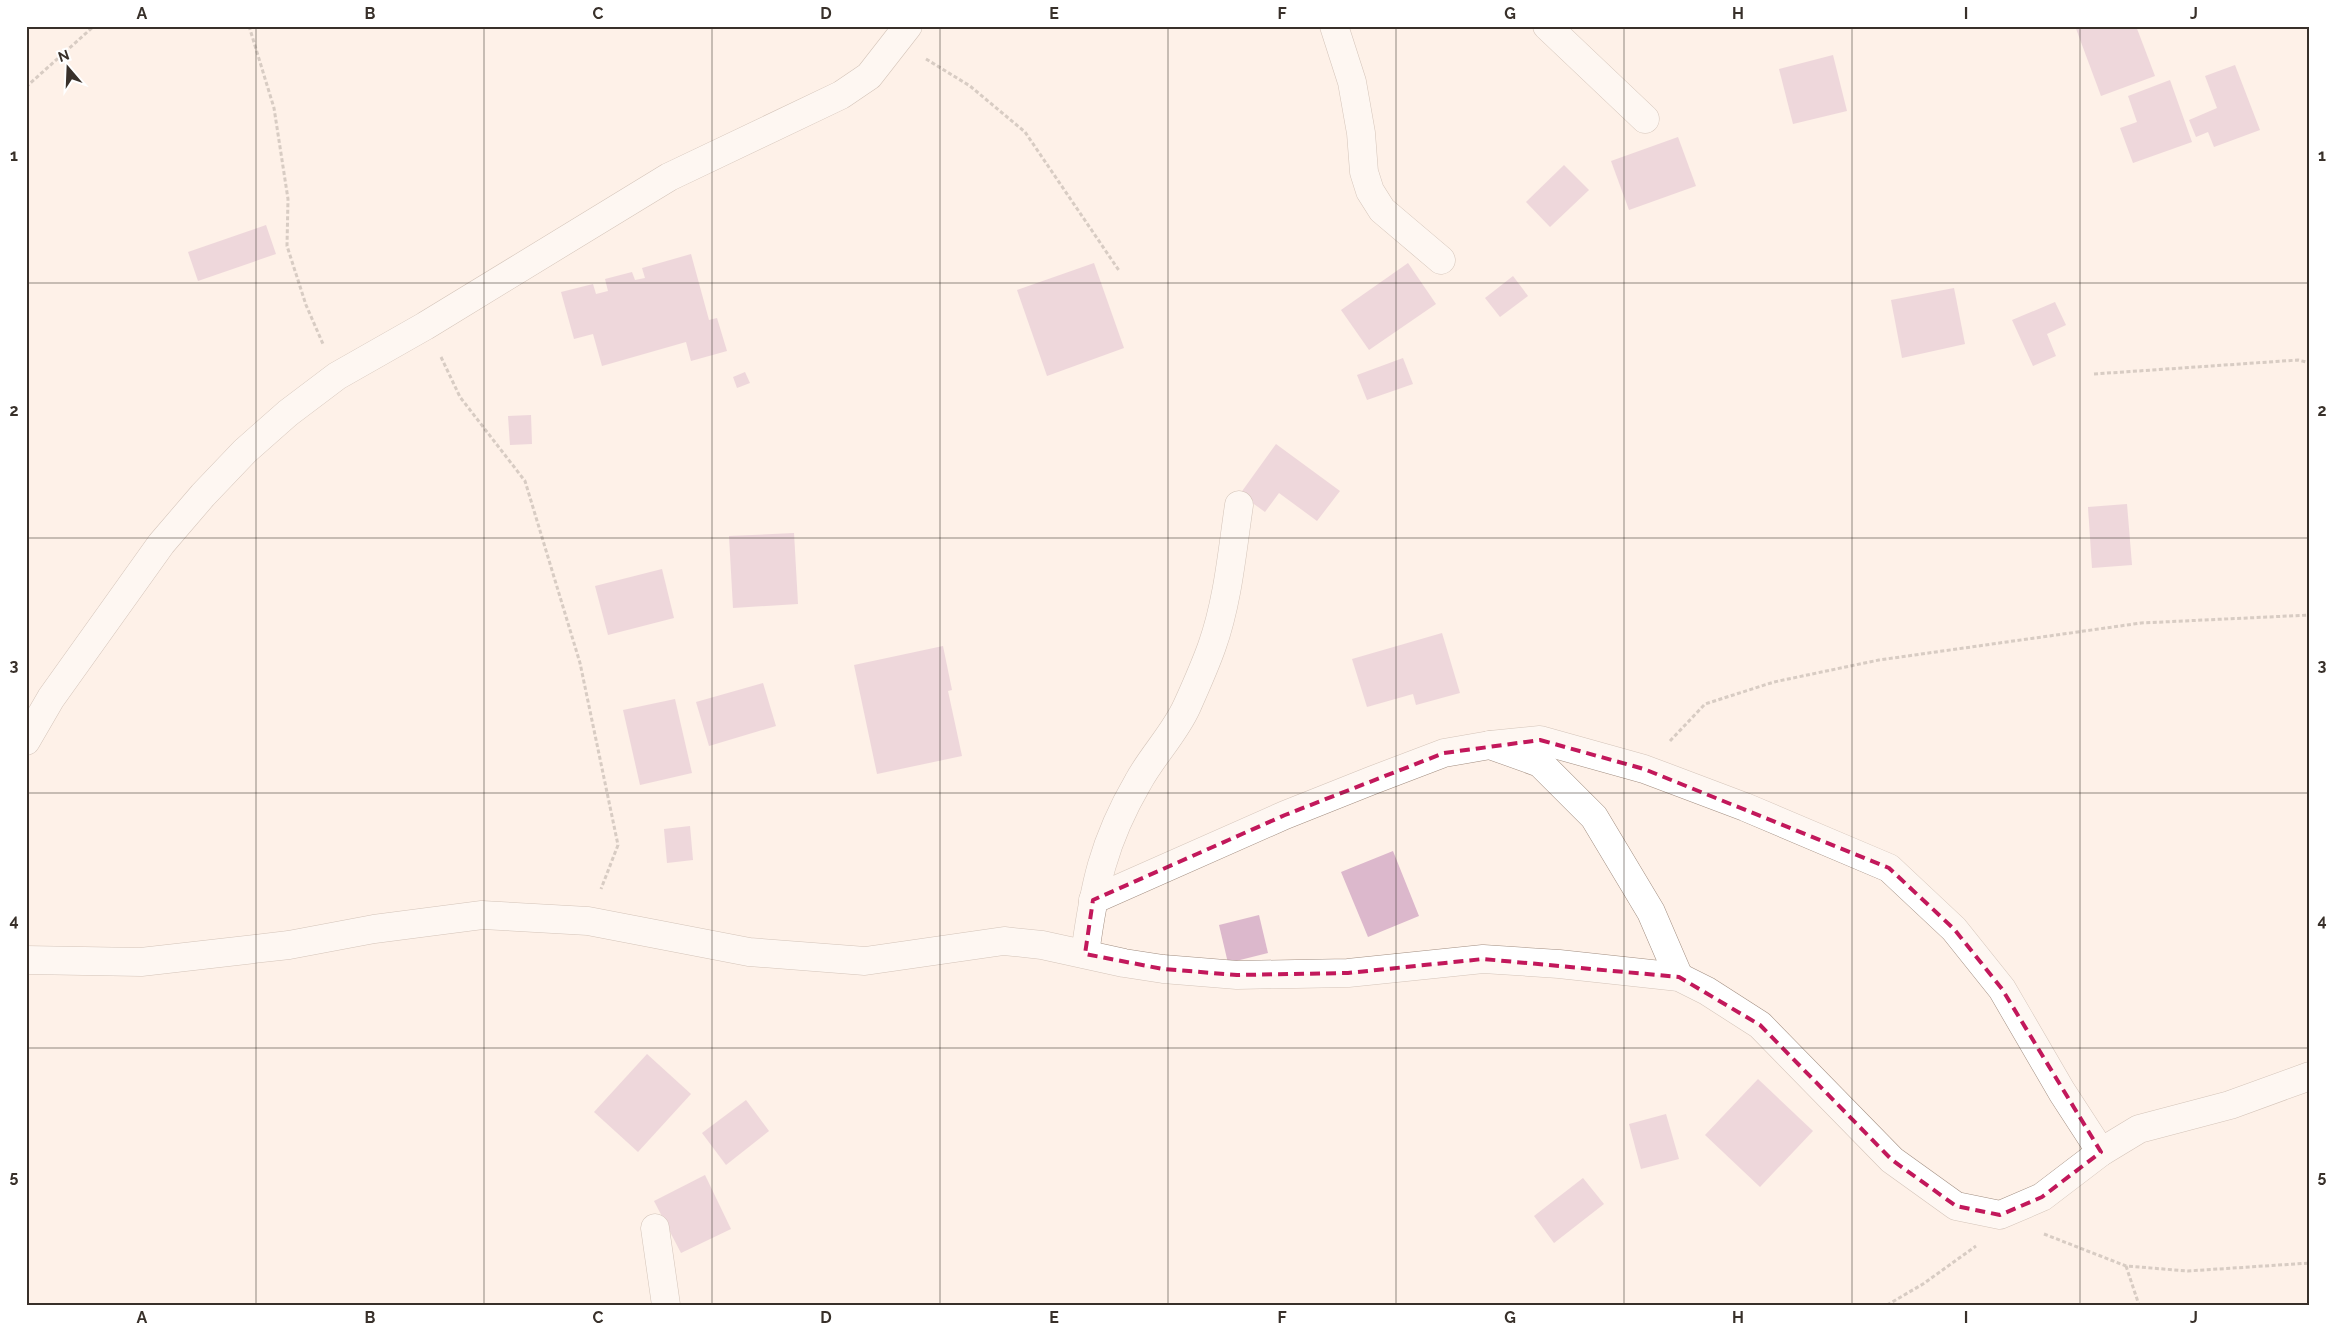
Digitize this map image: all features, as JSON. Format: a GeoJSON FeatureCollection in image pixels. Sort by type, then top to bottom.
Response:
{"type":"FeatureCollection","features":[{"type":"Feature","properties":{"kind":"street"},"geometry":{"type":"LineString","coordinates":[[1334,26],[1352,82],[1361,133],[1364,172],[1370,191],[1382,210],[1441,260]]}},
{"type":"Feature","properties":{"kind":"street"},"geometry":{"type":"LineString","coordinates":[[1547,26],[1644,119]]}},
{"type":"Feature","properties":{"kind":"street"},"geometry":{"type":"LineString","coordinates":[[26,741],[51,698],[161,544],[203,495],[245,451],[288,413],[337,376],[425,326],[669,177],[841,95],[869,76],[903,34]]}},
{"type":"Feature","properties":{"kind":"street"},"geometry":{"type":"LineString","coordinates":[[1085,954],[1093,900],[1102,859],[1116,822],[1138,780],[1186,708],[1212,646],[1227,583],[1239,505]]}},
{"type":"Feature","properties":{"kind":"street"},"geometry":{"type":"LineString","coordinates":[[1093,900],[1285,815],[1444,754],[1490,745],[1540,740],[1568,746],[1644,769],[1745,807],[1889,868],[1954,930],[2002,989],[2062,1092],[2101,1152]]}},
{"type":"Feature","properties":{"kind":"street"},"geometry":{"type":"LineString","coordinates":[[1490,745],[1540,763],[1594,817],[1651,912],[1679,977]]}},
{"type":"Feature","properties":{"kind":"street"},"geometry":{"type":"LineString","coordinates":[[26,960],[141,962],[289,944],[374,929],[482,915],[588,921],[749,952],[856,960],[1004,941],[1042,945],[1124,964],[1237,975],[1348,973],[1483,959],[1559,964],[1679,977],[1707,991],[1760,1024],[1892,1160],[1956,1206],[2005,1218],[2042,1197],[2101,1152],[2139,1129],[2230,1105],[2310,1076]]}},
{"type":"Feature","properties":{"kind":"street"},"geometry":{"type":"LineString","coordinates":[[655,1228],[666,1305]]}},
{"type":"Feature","properties":{"kind":"path"},"geometry":{"type":"LineString","coordinates":[[26,87],[94,26]]}},
{"type":"Feature","properties":{"kind":"path"},"geometry":{"type":"LineString","coordinates":[[249,26],[274,108],[288,199],[288,246],[306,305],[337,376]]}},
{"type":"Feature","properties":{"kind":"path"},"geometry":{"type":"LineString","coordinates":[[903,34],[1025,132],[1120,272]]}},
{"type":"Feature","properties":{"kind":"path"},"geometry":{"type":"LineString","coordinates":[[425,326],[460,397],[525,481],[580,663],[618,845],[588,921]]}},
{"type":"Feature","properties":{"kind":"path"},"geometry":{"type":"LineString","coordinates":[[2094,374],[2298,360],[2310,363]]}},
{"type":"Feature","properties":{"kind":"path"},"geometry":{"type":"LineString","coordinates":[[1644,769],[1705,704],[1774,682],[1879,660],[2141,623],[2310,615]]}},
{"type":"Feature","properties":{"kind":"path"},"geometry":{"type":"LineString","coordinates":[[1887,1305],[1923,1284],[2005,1218],[2126,1266],[2188,1271],[2310,1263]]}},
{"type":"Feature","properties":{"kind":"path"},"geometry":{"type":"LineString","coordinates":[[2126,1266],[2139,1305]]}},
{"type":"Feature","properties":{"kind":"highlighted area"},"geometry":{"type":"Polygon","coordinates":[[[1540,740],[1644,769],[1889,868],[1954,929],[2002,989],[2101,1152],[2042,1197],[2000,1215],[1956,1206],[1892,1160],[1760,1025],[1679,977],[1483,959],[1348,973],[1237,975],[1163,969],[1085,954],[1093,900],[1285,815],[1444,753],[1540,740]]]}},
{"type":"Feature","properties":{"kind":"building"},"geometry":{"type":"Polygon","coordinates":[[[2075,26],[2136,26],[2155,76],[2101,96],[2075,26]]]}},
{"type":"Feature","properties":{"kind":"building"},"geometry":{"type":"Polygon","coordinates":[[[1833,55],[1847,111],[1793,124],[1779,69],[1833,55]]]}},
{"type":"Feature","properties":{"kind":"building"},"geometry":{"type":"Polygon","coordinates":[[[2235,65],[2260,130],[2214,147],[2208,132],[2196,137],[2189,120],[2217,108],[2205,76],[2235,65]]]}},
{"type":"Feature","properties":{"kind":"building"},"geometry":{"type":"Polygon","coordinates":[[[2170,80],[2192,142],[2133,163],[2120,128],[2137,122],[2128,96],[2170,80]]]}},
{"type":"Feature","properties":{"kind":"building"},"geometry":{"type":"Polygon","coordinates":[[[1678,137],[1696,186],[1629,210],[1611,161],[1678,137]]]}},
{"type":"Feature","properties":{"kind":"building"},"geometry":{"type":"Polygon","coordinates":[[[1564,165],[1589,190],[1550,227],[1526,202],[1564,165]]]}},
{"type":"Feature","properties":{"kind":"building"},"geometry":{"type":"Polygon","coordinates":[[[266,225],[276,254],[198,281],[188,252],[266,225]]]}},
{"type":"Feature","properties":{"kind":"building"},"geometry":{"type":"Polygon","coordinates":[[[691,254],[709,320],[717,318],[727,351],[691,361],[686,342],[602,366],[593,334],[574,339],[561,292],[593,284],[596,294],[608,291],[605,279],[632,272],[635,280],[645,278],[642,268],[691,254]]]}},
{"type":"Feature","properties":{"kind":"building"},"geometry":{"type":"Polygon","coordinates":[[[1094,263],[1124,348],[1047,376],[1017,290],[1094,263]]]}},
{"type":"Feature","properties":{"kind":"building"},"geometry":{"type":"Polygon","coordinates":[[[1408,263],[1436,304],[1369,350],[1341,310],[1408,263]]]}},
{"type":"Feature","properties":{"kind":"building"},"geometry":{"type":"Polygon","coordinates":[[[1513,276],[1528,296],[1500,317],[1485,298],[1513,276]]]}},
{"type":"Feature","properties":{"kind":"building"},"geometry":{"type":"Polygon","coordinates":[[[1954,288],[1965,344],[1902,358],[1891,300],[1954,288]]]}},
{"type":"Feature","properties":{"kind":"building"},"geometry":{"type":"Polygon","coordinates":[[[2055,302],[2066,325],[2047,334],[2056,356],[2033,366],[2012,320],[2055,302]]]}},
{"type":"Feature","properties":{"kind":"building"},"geometry":{"type":"Polygon","coordinates":[[[1403,358],[1413,384],[1367,400],[1357,375],[1403,358]]]}},
{"type":"Feature","properties":{"kind":"building"},"geometry":{"type":"Polygon","coordinates":[[[745,372],[750,383],[737,388],[733,377],[745,372]]]}},
{"type":"Feature","properties":{"kind":"building"},"geometry":{"type":"Polygon","coordinates":[[[531,415],[532,444],[510,445],[508,416],[531,415]]]}},
{"type":"Feature","properties":{"kind":"building"},"geometry":{"type":"Polygon","coordinates":[[[1276,444],[1340,491],[1317,521],[1279,493],[1265,512],[1240,494],[1276,444]]]}},
{"type":"Feature","properties":{"kind":"building"},"geometry":{"type":"Polygon","coordinates":[[[2127,504],[2132,565],[2092,568],[2088,507],[2127,504]]]}},
{"type":"Feature","properties":{"kind":"building"},"geometry":{"type":"Polygon","coordinates":[[[794,533],[798,604],[733,608],[729,536],[794,533]]]}},
{"type":"Feature","properties":{"kind":"building"},"geometry":{"type":"Polygon","coordinates":[[[662,569],[674,618],[608,635],[595,586],[662,569]]]}},
{"type":"Feature","properties":{"kind":"building"},"geometry":{"type":"Polygon","coordinates":[[[1442,633],[1460,693],[1416,705],[1413,694],[1367,707],[1352,659],[1442,633]]]}},
{"type":"Feature","properties":{"kind":"building"},"geometry":{"type":"Polygon","coordinates":[[[943,646],[952,690],[948,691],[962,756],[877,774],[854,665],[943,646]]]}},
{"type":"Feature","properties":{"kind":"building"},"geometry":{"type":"Polygon","coordinates":[[[763,683],[776,726],[709,746],[696,702],[763,683]]]}},
{"type":"Feature","properties":{"kind":"building"},"geometry":{"type":"Polygon","coordinates":[[[675,699],[692,773],[640,785],[623,710],[675,699]]]}},
{"type":"Feature","properties":{"kind":"building"},"geometry":{"type":"Polygon","coordinates":[[[690,826],[693,860],[667,863],[664,829],[690,826]]]}},
{"type":"Feature","properties":{"kind":"building"},"geometry":{"type":"Polygon","coordinates":[[[1393,851],[1419,916],[1368,937],[1341,872],[1393,851]]]}},
{"type":"Feature","properties":{"kind":"building"},"geometry":{"type":"Polygon","coordinates":[[[1259,915],[1268,953],[1228,963],[1219,925],[1259,915]]]}},
{"type":"Feature","properties":{"kind":"building"},"geometry":{"type":"Polygon","coordinates":[[[647,1054],[691,1094],[638,1152],[594,1112],[647,1054]]]}},
{"type":"Feature","properties":{"kind":"building"},"geometry":{"type":"Polygon","coordinates":[[[1758,1079],[1813,1131],[1760,1187],[1705,1135],[1758,1079]]]}},
{"type":"Feature","properties":{"kind":"building"},"geometry":{"type":"Polygon","coordinates":[[[746,1100],[769,1131],[726,1165],[702,1133],[746,1100]]]}},
{"type":"Feature","properties":{"kind":"building"},"geometry":{"type":"Polygon","coordinates":[[[1666,1114],[1679,1159],[1641,1169],[1629,1124],[1666,1114]]]}},
{"type":"Feature","properties":{"kind":"building"},"geometry":{"type":"Polygon","coordinates":[[[705,1175],[731,1229],[681,1253],[654,1201],[705,1175]]]}},
{"type":"Feature","properties":{"kind":"building"},"geometry":{"type":"Polygon","coordinates":[[[1583,1178],[1604,1204],[1554,1243],[1534,1216],[1583,1178]]]}}]}
